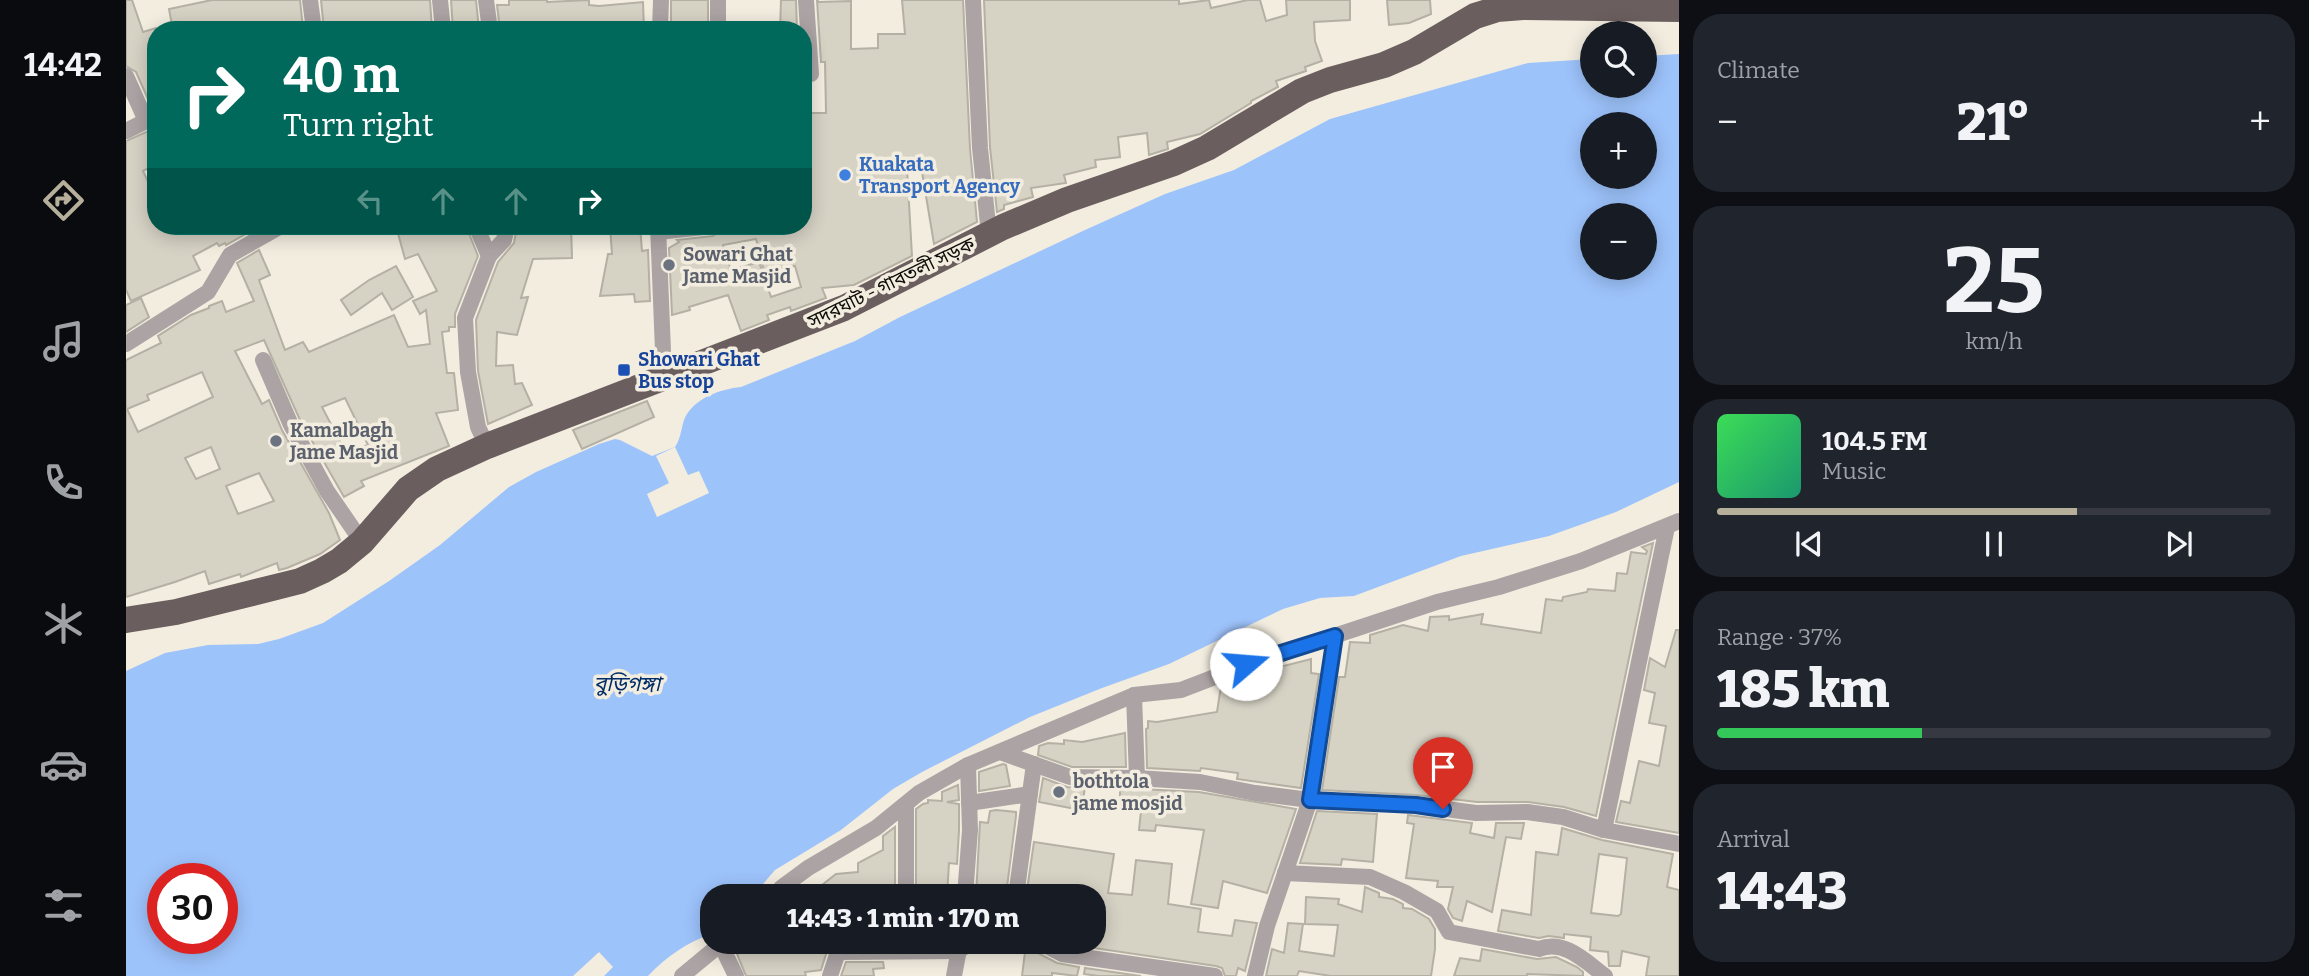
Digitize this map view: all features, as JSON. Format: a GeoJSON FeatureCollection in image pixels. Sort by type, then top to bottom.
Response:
{"type":"FeatureCollection","features":[{"type":"Feature","properties":{"kind":"highway","name":"সদরঘাট - গাবতলী সড়ক"},"geometry":{"type":"LineString","coordinates":[[126,620],[176,612],[300,582],[339,561],[362,542],[408,489],[437,469],[487,446],[844,308],[989,234],[1067,200],[1174,163],[1207,148],[1302,91],[1384,65],[1414,52],[1475,16],[1524,3],[1679,9]]}},
{"type":"Feature","properties":{"kind":"street"},"geometry":{"type":"LineString","coordinates":[[310,0],[313,21]]}},
{"type":"Feature","properties":{"kind":"street"},"geometry":{"type":"LineString","coordinates":[[440,0],[442,21]]}},
{"type":"Feature","properties":{"kind":"street"},"geometry":{"type":"LineString","coordinates":[[486,0],[489,21]]}},
{"type":"Feature","properties":{"kind":"street"},"geometry":{"type":"LineString","coordinates":[[660,21],[661,0]]}},
{"type":"Feature","properties":{"kind":"street"},"geometry":{"type":"LineString","coordinates":[[718,0],[718,21]]}},
{"type":"Feature","properties":{"kind":"street"},"geometry":{"type":"LineString","coordinates":[[806,0],[807,21]]}},
{"type":"Feature","properties":{"kind":"street"},"geometry":{"type":"LineString","coordinates":[[973,0],[980,148],[989,234]]}},
{"type":"Feature","properties":{"kind":"street"},"geometry":{"type":"LineString","coordinates":[[126,76],[146,121],[126,131]]}},
{"type":"Feature","properties":{"kind":"street"},"geometry":{"type":"LineString","coordinates":[[126,344],[208,292],[229,255],[265,235]]}},
{"type":"Feature","properties":{"kind":"street"},"geometry":{"type":"LineString","coordinates":[[480,235],[488,256]]}},
{"type":"Feature","properties":{"kind":"street"},"geometry":{"type":"LineString","coordinates":[[487,446],[478,427],[470,383],[466,318],[488,256],[504,240],[505,235]]}},
{"type":"Feature","properties":{"kind":"street"},"geometry":{"type":"LineString","coordinates":[[658,235],[664,376]]}},
{"type":"Feature","properties":{"kind":"street"},"geometry":{"type":"LineString","coordinates":[[263,360],[291,425],[327,491],[362,542]]}},
{"type":"Feature","properties":{"kind":"street"},"geometry":{"type":"LineString","coordinates":[[786,884],[808,868],[876,828],[919,793],[968,765],[1134,695],[1181,690],[1246,664],[1437,602],[1499,587],[1558,568],[1673,524]]}},
{"type":"Feature","properties":{"kind":"street"},"geometry":{"type":"LineString","coordinates":[[1604,830],[1673,524]]}},
{"type":"Feature","properties":{"kind":"street"},"geometry":{"type":"LineString","coordinates":[[1255,976],[1266,926],[1310,800],[1335,636]]}},
{"type":"Feature","properties":{"kind":"street"},"geometry":{"type":"LineString","coordinates":[[1134,695],[1137,778]]}},
{"type":"Feature","properties":{"kind":"street"},"geometry":{"type":"LineString","coordinates":[[1000,752],[1070,777],[1200,782],[1310,800],[1416,805],[1475,813],[1527,812],[1563,817],[1604,830],[1679,844]]}},
{"type":"Feature","properties":{"kind":"street"},"geometry":{"type":"LineString","coordinates":[[1018,884],[1034,764]]}},
{"type":"Feature","properties":{"kind":"street"},"geometry":{"type":"LineString","coordinates":[[966,884],[970,830],[968,765]]}},
{"type":"Feature","properties":{"kind":"street"},"geometry":{"type":"LineString","coordinates":[[969,803],[1030,794]]}},
{"type":"Feature","properties":{"kind":"street"},"geometry":{"type":"LineString","coordinates":[[905,806],[906,884]]}},
{"type":"Feature","properties":{"kind":"street"},"geometry":{"type":"LineString","coordinates":[[1285,873],[1370,877],[1437,911],[1449,932],[1539,949],[1548,945],[1567,948],[1605,976]]}},
{"type":"Feature","properties":{"kind":"street"},"geometry":{"type":"LineString","coordinates":[[682,976],[708,954]]}},
{"type":"Feature","properties":{"kind":"street"},"geometry":{"type":"LineString","coordinates":[[727,954],[736,976]]}},
{"type":"Feature","properties":{"kind":"street"},"geometry":{"type":"LineString","coordinates":[[830,976],[837,954]]}},
{"type":"Feature","properties":{"kind":"street"},"geometry":{"type":"LineString","coordinates":[[954,976],[958,954]]}},
{"type":"Feature","properties":{"kind":"street"},"geometry":{"type":"LineString","coordinates":[[1062,954],[1215,976]]}},
{"type":"Feature","properties":{"kind":"water","name":"বুড়িগঙ্গা"},"geometry":{"type":"Polygon","coordinates":[[[1679,54],[1679,482],[1616,512],[1549,536],[1461,556],[1354,596],[1320,598],[1283,609],[1169,664],[1030,717],[893,789],[841,830],[775,870],[763,884],[700,884],[700,939],[677,951],[648,976],[126,976],[126,671],[165,653],[208,645],[258,644],[323,623],[440,545],[509,487],[536,472],[615,439],[652,456],[675,447],[688,412],[708,396],[741,387],[855,341],[1085,230],[1165,194],[1234,170],[1330,119],[1528,63],[1580,60],[1580,98],[1657,98],[1657,55],[1679,54]]]}},
{"type":"Feature","properties":{"kind":"pier"},"geometry":{"type":"Polygon","coordinates":[[[675,447],[688,475],[699,471],[709,493],[657,517],[647,494],[669,483],[656,456],[675,447]]]}},
{"type":"Feature","properties":{"kind":"pier"},"geometry":{"type":"Polygon","coordinates":[[[599,952],[613,967],[604,976],[573,976],[599,952]]]}},
{"type":"Feature","properties":{"kind":"building"},"geometry":{"type":"Polygon","coordinates":[[[126,0],[132,0],[143,32],[147,31],[147,97],[136,72],[126,66],[126,0]]]}},
{"type":"Feature","properties":{"kind":"building"},"geometry":{"type":"Polygon","coordinates":[[[212,0],[300,0],[302,21],[171,21],[169,9],[212,0]]]}},
{"type":"Feature","properties":{"kind":"building"},"geometry":{"type":"Polygon","coordinates":[[[321,0],[430,0],[431,21],[323,21],[321,0]]]}},
{"type":"Feature","properties":{"kind":"building"},"geometry":{"type":"Polygon","coordinates":[[[451,0],[476,0],[478,21],[452,21],[451,0]]]}},
{"type":"Feature","properties":{"kind":"building"},"geometry":{"type":"Polygon","coordinates":[[[509,0],[589,0],[589,5],[599,6],[643,2],[644,21],[499,21],[497,5],[509,5],[509,0]]]}},
{"type":"Feature","properties":{"kind":"building"},"geometry":{"type":"Polygon","coordinates":[[[671,0],[708,0],[708,21],[671,21],[671,0]]]}},
{"type":"Feature","properties":{"kind":"building"},"geometry":{"type":"Polygon","coordinates":[[[781,0],[796,0],[797,21],[780,21],[781,0]]]}},
{"type":"Feature","properties":{"kind":"building"},"geometry":{"type":"Polygon","coordinates":[[[817,0],[851,1],[851,49],[878,48],[878,34],[905,34],[902,0],[963,0],[970,149],[977,222],[934,244],[921,166],[907,168],[912,256],[854,285],[822,288],[826,298],[791,311],[790,307],[767,315],[769,320],[741,331],[728,295],[672,315],[669,248],[679,242],[677,240],[714,235],[812,235],[812,113],[826,113],[825,62],[821,62],[817,0]],[[756,239],[723,245],[731,270],[759,262],[771,297],[801,287],[795,266],[764,271],[756,239]]]}},
{"type":"Feature","properties":{"kind":"building"},"geometry":{"type":"Polygon","coordinates":[[[984,0],[1179,0],[1179,4],[1209,0],[1211,8],[1260,0],[1266,21],[1287,15],[1286,0],[1350,0],[1350,20],[1314,22],[1315,41],[1322,61],[1305,67],[1306,71],[1276,81],[1278,87],[1200,134],[1167,142],[1168,149],[1149,155],[1147,133],[1118,137],[1120,157],[1095,160],[1096,167],[1064,175],[1066,183],[1031,188],[1033,197],[1004,205],[1004,209],[997,212],[990,147],[984,0]]]}},
{"type":"Feature","properties":{"kind":"building"},"geometry":{"type":"Polygon","coordinates":[[[1387,0],[1430,0],[1431,14],[1409,23],[1389,25],[1387,0]]]}},
{"type":"Feature","properties":{"kind":"building"},"geometry":{"type":"Polygon","coordinates":[[[147,132],[147,169],[143,171],[147,180],[147,235],[244,235],[226,245],[225,243],[219,246],[217,243],[193,256],[200,270],[131,301],[126,290],[126,141],[147,132]]]}},
{"type":"Feature","properties":{"kind":"building"},"geometry":{"type":"Polygon","coordinates":[[[398,235],[470,235],[478,256],[455,314],[455,327],[449,327],[449,331],[442,332],[447,373],[454,373],[458,410],[436,413],[449,446],[361,481],[364,486],[344,497],[300,420],[264,340],[235,351],[262,404],[269,400],[282,430],[329,513],[340,540],[320,554],[287,568],[279,570],[277,563],[241,577],[240,574],[209,584],[205,571],[126,597],[126,360],[161,343],[158,336],[209,306],[222,301],[226,312],[254,301],[237,263],[259,250],[270,275],[259,280],[285,350],[303,342],[309,352],[394,315],[408,347],[430,344],[426,310],[420,314],[413,301],[437,291],[418,254],[405,259],[398,235]],[[202,372],[147,395],[149,400],[127,409],[138,432],[213,397],[202,372]],[[345,398],[322,407],[346,453],[368,445],[345,398]],[[211,447],[185,458],[196,479],[220,469],[211,447]],[[259,473],[226,486],[238,514],[274,501],[259,473]]]}},
{"type":"Feature","properties":{"kind":"building"},"geometry":{"type":"Polygon","coordinates":[[[515,235],[571,235],[572,258],[533,259],[521,298],[528,297],[517,335],[497,332],[496,366],[513,365],[515,384],[522,383],[532,405],[488,424],[478,371],[476,320],[498,262],[514,243],[515,235]]]}},
{"type":"Feature","properties":{"kind":"building"},"geometry":{"type":"Polygon","coordinates":[[[611,235],[641,235],[642,251],[648,250],[650,301],[635,302],[634,294],[600,296],[608,254],[612,254],[611,235]]]}},
{"type":"Feature","properties":{"kind":"building"},"geometry":{"type":"Polygon","coordinates":[[[396,266],[413,297],[392,310],[382,293],[351,315],[341,300],[369,280],[396,266]]]}},
{"type":"Feature","properties":{"kind":"building"},"geometry":{"type":"Polygon","coordinates":[[[141,298],[149,317],[126,332],[126,305],[141,298]]]}},
{"type":"Feature","properties":{"kind":"building"},"geometry":{"type":"Polygon","coordinates":[[[647,401],[654,417],[582,449],[573,430],[647,401]]]}},
{"type":"Feature","properties":{"kind":"building"},"geometry":{"type":"Polygon","coordinates":[[[1653,543],[1596,816],[1564,807],[1528,802],[1477,802],[1417,795],[1322,790],[1339,677],[1345,677],[1350,642],[1370,643],[1370,635],[1403,625],[1428,631],[1430,617],[1449,616],[1449,620],[1483,614],[1481,624],[1541,633],[1546,599],[1562,601],[1563,597],[1587,592],[1588,589],[1615,591],[1617,573],[1627,574],[1631,552],[1646,554],[1647,551],[1642,547],[1653,543]]]}},
{"type":"Feature","properties":{"kind":"building"},"geometry":{"type":"Polygon","coordinates":[[[1676,630],[1679,630],[1679,833],[1616,822],[1621,801],[1630,803],[1639,761],[1659,766],[1666,726],[1649,723],[1655,693],[1644,690],[1650,658],[1665,667],[1676,630]]]}},
{"type":"Feature","properties":{"kind":"building"},"geometry":{"type":"Polygon","coordinates":[[[1311,659],[1311,673],[1319,674],[1301,788],[1237,779],[1238,773],[1201,768],[1200,771],[1147,768],[1148,721],[1157,722],[1217,712],[1221,686],[1240,678],[1254,680],[1256,673],[1311,659]]]}},
{"type":"Feature","properties":{"kind":"building"},"geometry":{"type":"Polygon","coordinates":[[[1125,733],[1126,767],[1072,767],[1038,755],[1039,746],[1048,743],[1064,744],[1064,740],[1082,742],[1125,733]]]}},
{"type":"Feature","properties":{"kind":"building"},"geometry":{"type":"Polygon","coordinates":[[[1006,765],[1010,786],[979,791],[979,772],[1006,765]]]}},
{"type":"Feature","properties":{"kind":"building"},"geometry":{"type":"Polygon","coordinates":[[[1043,778],[1067,787],[1085,788],[1081,810],[1039,802],[1043,778]]]}},
{"type":"Feature","properties":{"kind":"building"},"geometry":{"type":"Polygon","coordinates":[[[958,785],[959,800],[947,802],[959,804],[957,864],[949,863],[948,884],[916,884],[916,809],[928,803],[928,800],[942,801],[942,792],[958,785]]]}},
{"type":"Feature","properties":{"kind":"building"},"geometry":{"type":"Polygon","coordinates":[[[1120,788],[1199,792],[1296,809],[1267,893],[1223,881],[1218,908],[1191,904],[1204,830],[1156,825],[1155,831],[1139,830],[1142,801],[1120,798],[1120,788]]]}},
{"type":"Feature","properties":{"kind":"building"},"geometry":{"type":"Polygon","coordinates":[[[990,811],[1016,812],[1007,884],[977,884],[980,822],[988,823],[990,811]]]}},
{"type":"Feature","properties":{"kind":"building"},"geometry":{"type":"Polygon","coordinates":[[[1317,811],[1377,814],[1373,862],[1342,859],[1341,865],[1300,863],[1317,811]]]}},
{"type":"Feature","properties":{"kind":"building"},"geometry":{"type":"Polygon","coordinates":[[[1408,815],[1472,823],[1470,833],[1494,838],[1496,823],[1524,823],[1521,839],[1506,837],[1492,912],[1467,901],[1462,921],[1453,918],[1448,909],[1453,887],[1437,887],[1438,881],[1406,878],[1414,824],[1407,823],[1408,815]]]}},
{"type":"Feature","properties":{"kind":"building"},"geometry":{"type":"Polygon","coordinates":[[[895,827],[895,884],[823,884],[836,874],[858,872],[858,863],[883,850],[883,836],[895,827]]]}},
{"type":"Feature","properties":{"kind":"building"},"geometry":{"type":"Polygon","coordinates":[[[1562,828],[1602,840],[1673,854],[1667,887],[1679,890],[1679,976],[1646,976],[1649,957],[1622,951],[1620,966],[1609,966],[1608,952],[1590,950],[1591,937],[1564,934],[1564,938],[1539,938],[1498,931],[1502,910],[1531,915],[1536,852],[1558,855],[1562,828]],[[1599,854],[1591,913],[1621,914],[1627,858],[1599,854]]]}},
{"type":"Feature","properties":{"kind":"building"},"geometry":{"type":"Polygon","coordinates":[[[1034,842],[1114,854],[1108,893],[1132,895],[1136,860],[1172,864],[1168,904],[1201,909],[1198,932],[1232,936],[1235,920],[1257,923],[1245,971],[1238,968],[1236,976],[1225,976],[1222,968],[1216,966],[1106,950],[1106,884],[1028,884],[1034,842]]]}},
{"type":"Feature","properties":{"kind":"building"},"geometry":{"type":"Polygon","coordinates":[[[1365,887],[1379,893],[1379,897],[1393,899],[1403,904],[1403,908],[1412,909],[1429,919],[1435,929],[1431,976],[1331,976],[1299,971],[1297,976],[1266,976],[1272,949],[1284,953],[1288,923],[1303,924],[1299,951],[1334,956],[1338,925],[1305,924],[1306,897],[1339,899],[1338,904],[1362,912],[1365,887]]]}},
{"type":"Feature","properties":{"kind":"building"},"geometry":{"type":"Polygon","coordinates":[[[1482,949],[1537,959],[1556,957],[1577,967],[1583,972],[1583,976],[1454,976],[1460,958],[1480,961],[1482,949]]]}},
{"type":"Feature","properties":{"kind":"building"},"geometry":{"type":"Polygon","coordinates":[[[737,954],[826,954],[821,970],[805,972],[806,976],[746,976],[737,954]]]}},
{"type":"Feature","properties":{"kind":"building"},"geometry":{"type":"Polygon","coordinates":[[[1025,954],[1040,954],[1057,963],[1079,967],[1077,976],[1052,973],[1052,976],[1022,976],[1025,954]]]}},
{"type":"Feature","properties":{"kind":"building"},"geometry":{"type":"Polygon","coordinates":[[[846,962],[883,962],[884,968],[873,969],[874,976],[841,976],[846,962]]]}},
{"type":"Feature","properties":{"kind":"building"},"geometry":{"type":"Polygon","coordinates":[[[1085,968],[1141,976],[1084,974],[1085,968]]]}},
{"type":"Feature","properties":{"kind":"place","name":"Kuakata Transport Agency"},"geometry":{"type":"Point","coordinates":[845,175]}},
{"type":"Feature","properties":{"kind":"place","name":"Sowari Ghat Jame Masjid"},"geometry":{"type":"Point","coordinates":[669,265]}},
{"type":"Feature","properties":{"kind":"place","name":"Showari Ghat Bus stop"},"geometry":{"type":"Point","coordinates":[624,370]}},
{"type":"Feature","properties":{"kind":"place","name":"Kamalbagh Jame Masjid"},"geometry":{"type":"Point","coordinates":[276,441]}},
{"type":"Feature","properties":{"kind":"place","name":"bothtola jame mosjid"},"geometry":{"type":"Point","coordinates":[1059,792]}},
{"type":"Feature","properties":{"kind":"route"},"geometry":{"type":"LineString","coordinates":[[1246,664],[1335,636],[1310,800],[1416,805],[1443,809]]}}]}
